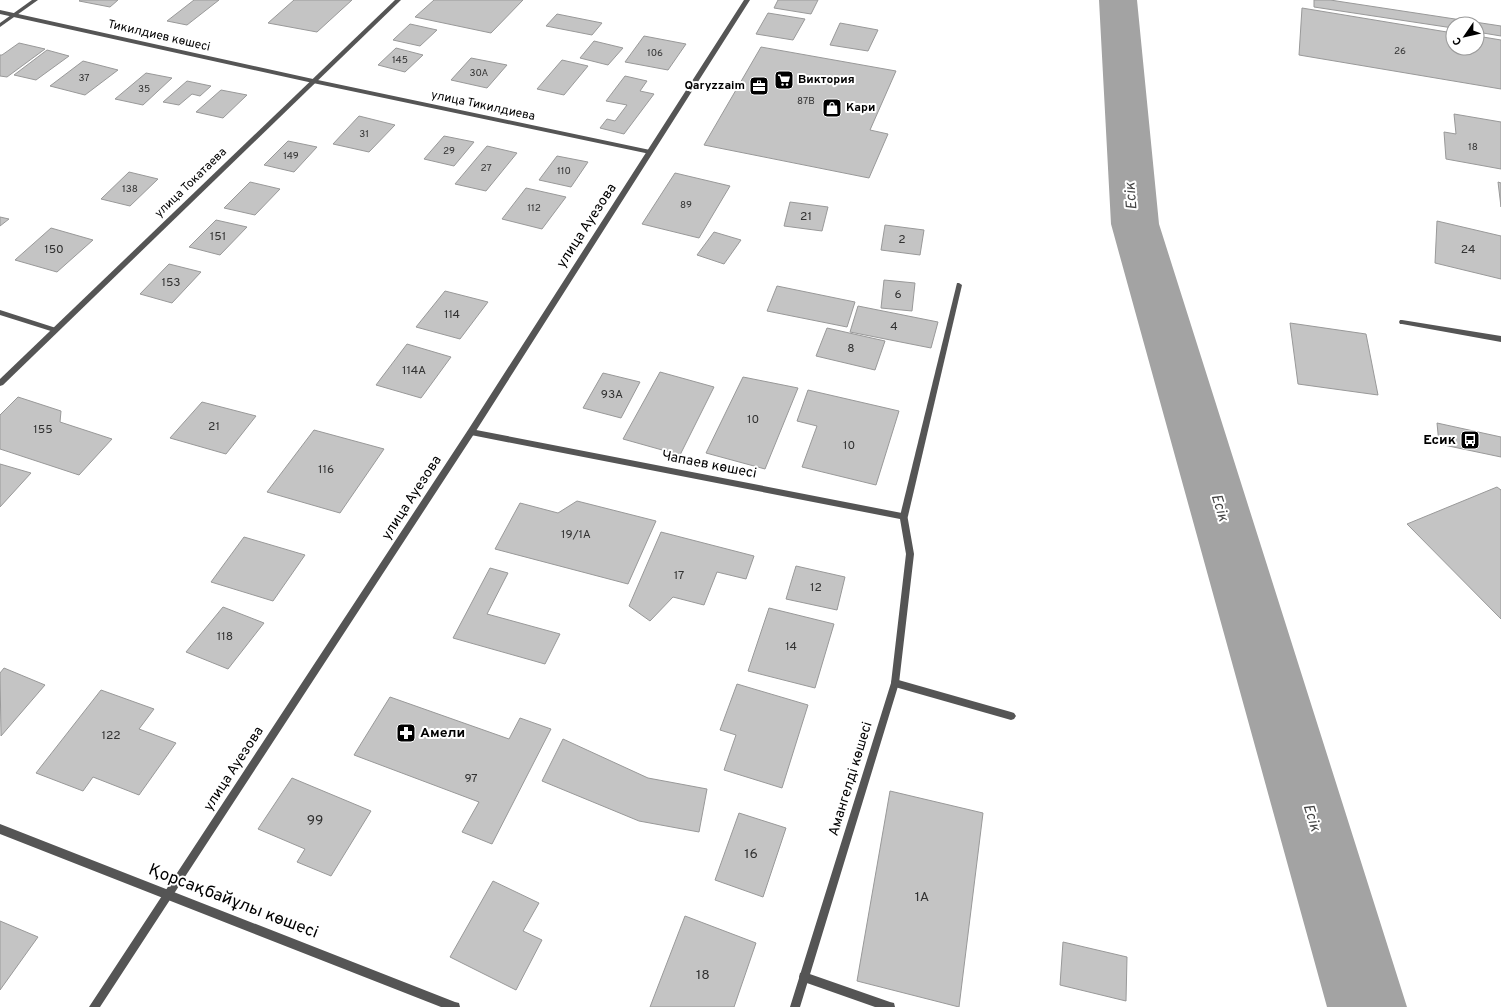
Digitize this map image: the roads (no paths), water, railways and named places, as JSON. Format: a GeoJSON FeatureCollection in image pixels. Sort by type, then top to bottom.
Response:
{"type":"FeatureCollection","features":[{"type":"Feature","properties":{"kind":"street"},"geometry":{"type":"LineString","coordinates":[[0,25],[35,0]]}},
{"type":"Feature","properties":{"kind":"street","name":"улица Токатаева"},"geometry":{"type":"LineString","coordinates":[[0,382],[398,0]]}},
{"type":"Feature","properties":{"kind":"street","name":"улица Ауезова"},"geometry":{"type":"LineString","coordinates":[[94,1007],[471,432],[747,0]]}},
{"type":"Feature","properties":{"kind":"street","name":"Тикилдиев көшесі"},"geometry":{"type":"LineString","coordinates":[[0,12],[313,81]]}},
{"type":"Feature","properties":{"kind":"street","name":"улица Тикилдиева"},"geometry":{"type":"LineString","coordinates":[[313,81],[650,152]]}},
{"type":"Feature","properties":{"kind":"street"},"geometry":{"type":"LineString","coordinates":[[904,516],[959,285]]}},
{"type":"Feature","properties":{"kind":"street"},"geometry":{"type":"LineString","coordinates":[[0,312],[54,330]]}},
{"type":"Feature","properties":{"kind":"street"},"geometry":{"type":"LineString","coordinates":[[1402,322],[1501,339]]}},
{"type":"Feature","properties":{"kind":"street","name":"Чапаев көшесі"},"geometry":{"type":"LineString","coordinates":[[471,432],[904,516]]}},
{"type":"Feature","properties":{"kind":"street","name":"Амангелді көшесі"},"geometry":{"type":"LineString","coordinates":[[795,1007],[895,683],[910,554],[904,516]]}},
{"type":"Feature","properties":{"kind":"street"},"geometry":{"type":"LineString","coordinates":[[895,683],[1011,716]]}},
{"type":"Feature","properties":{"kind":"street","name":"Қорсақбайұлы көшесі"},"geometry":{"type":"LineString","coordinates":[[0,829],[455,1007]]}},
{"type":"Feature","properties":{"kind":"street"},"geometry":{"type":"LineString","coordinates":[[804,977],[890,1007]]}},
{"type":"Feature","properties":{"kind":"waterway","name":"Есік"},"geometry":{"type":"LineString","coordinates":[[1118,0],[1135,224],[1367,1007]]}},
{"type":"Feature","properties":{"kind":"place","name":"Виктория"},"geometry":{"type":"Point","coordinates":[784,80]}},
{"type":"Feature","properties":{"kind":"place","name":"Qaryzzaim"},"geometry":{"type":"Point","coordinates":[759,86]}},
{"type":"Feature","properties":{"kind":"place","name":"Кари"},"geometry":{"type":"Point","coordinates":[832,108]}},
{"type":"Feature","properties":{"kind":"place","name":"Есик"},"geometry":{"type":"Point","coordinates":[1470,440]}},
{"type":"Feature","properties":{"kind":"place","name":"Амели"},"geometry":{"type":"Point","coordinates":[406,733]}}]}
